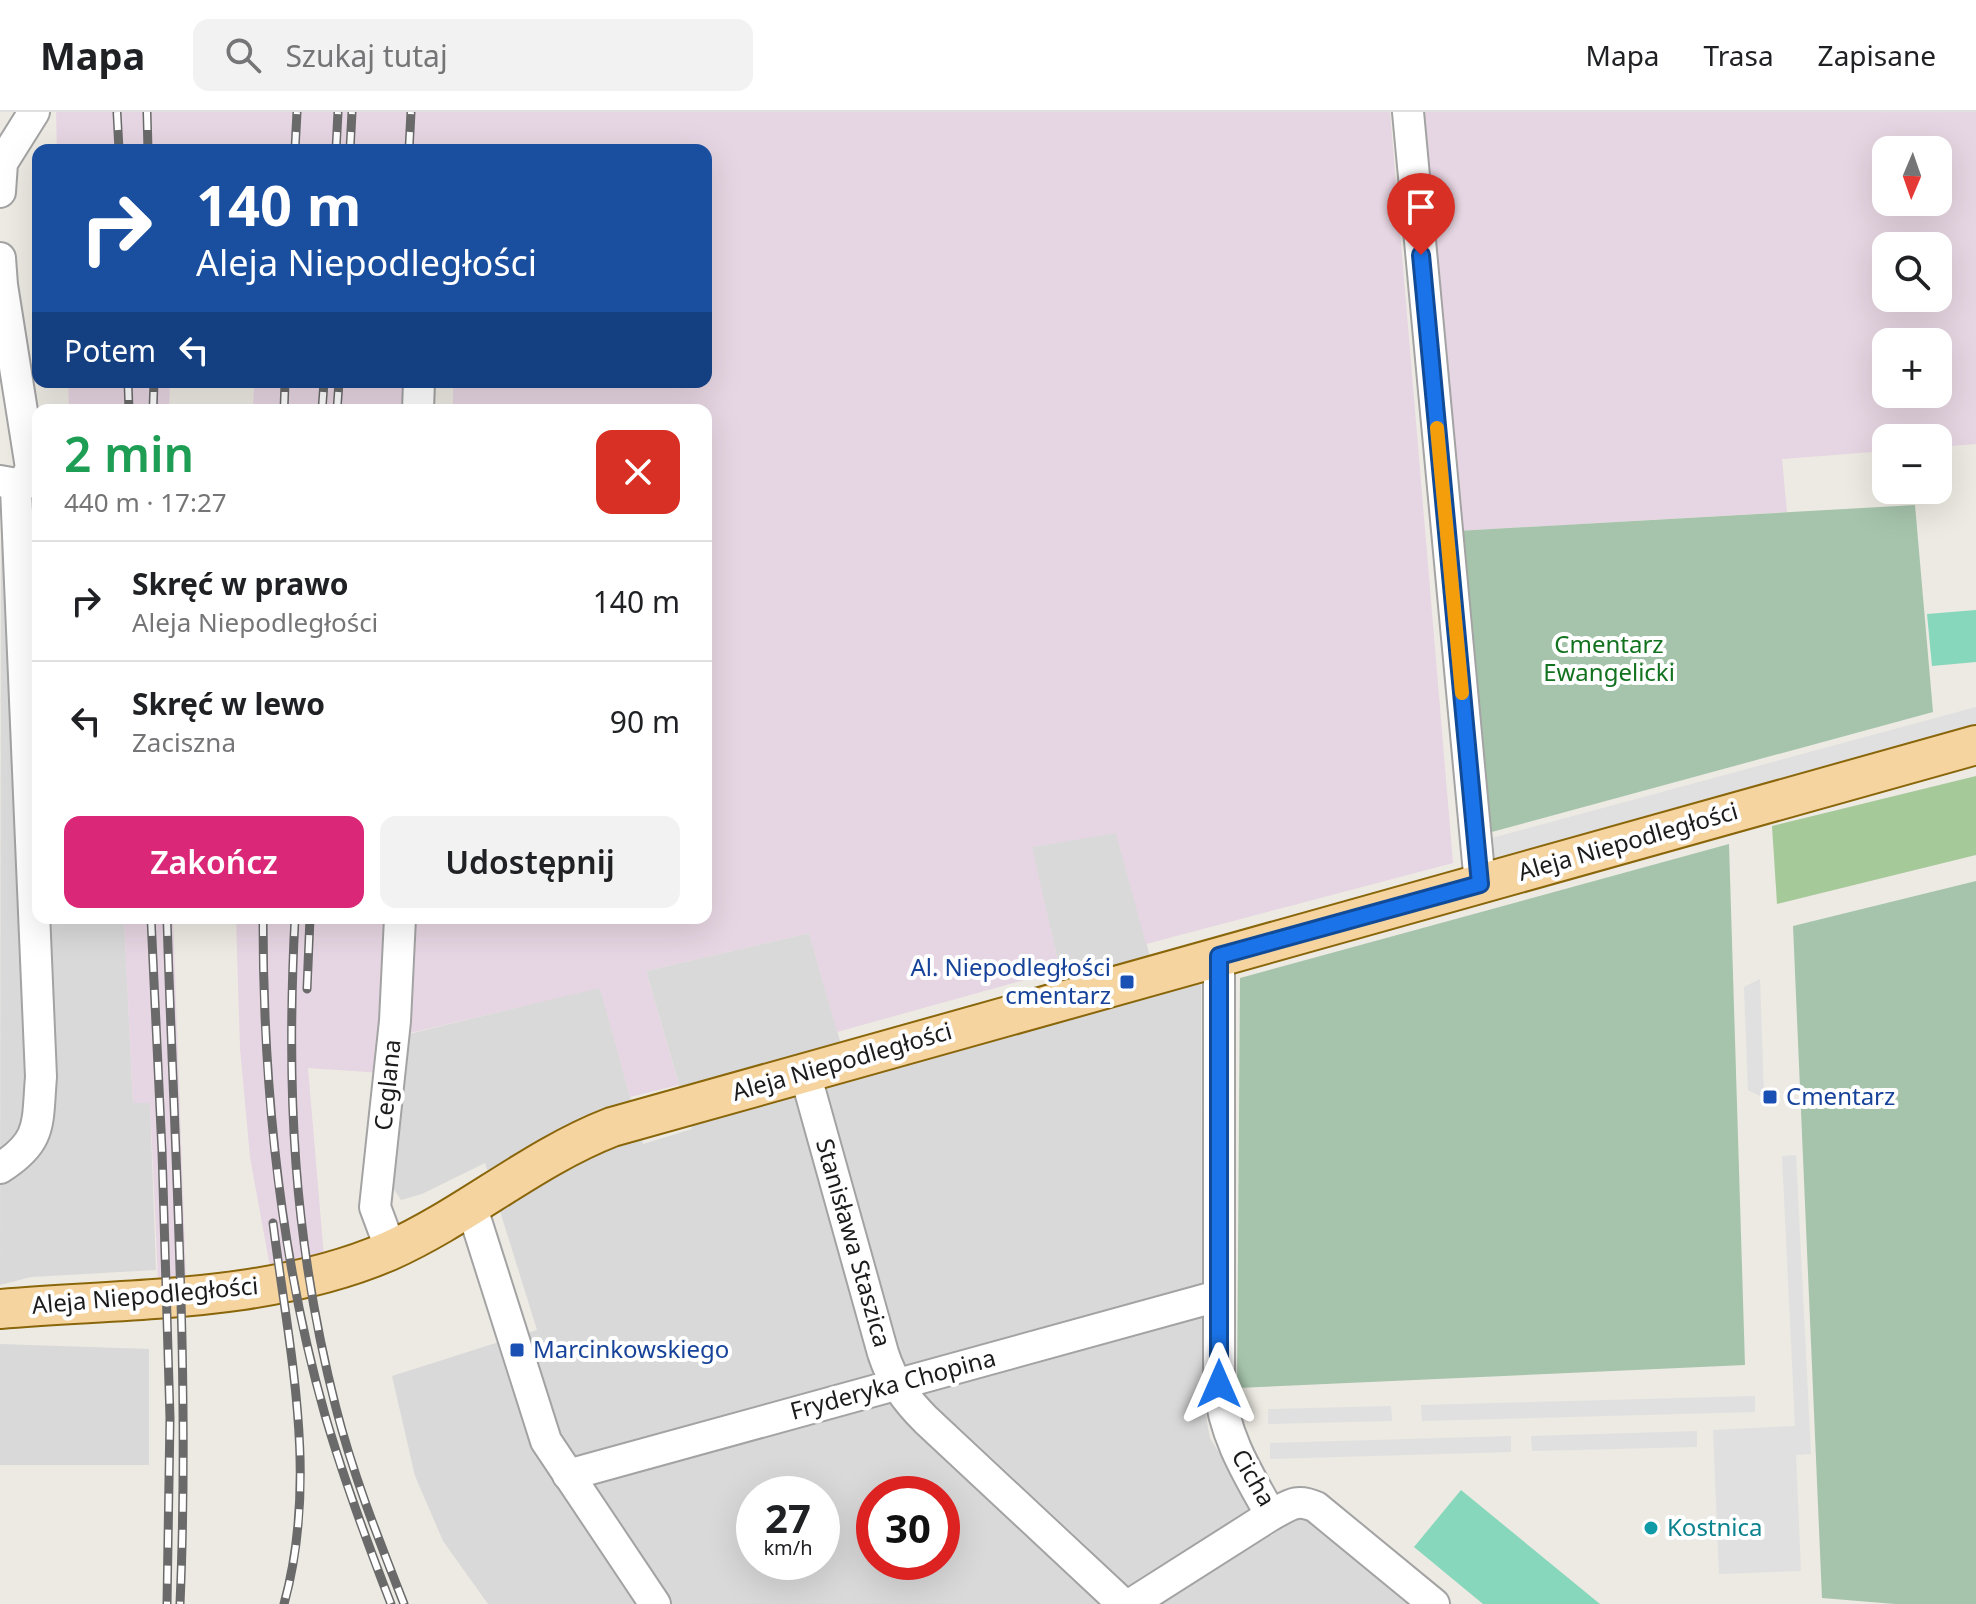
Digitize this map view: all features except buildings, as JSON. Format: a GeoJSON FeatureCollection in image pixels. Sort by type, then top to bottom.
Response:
{"type":"FeatureCollection","features":[{"type":"Feature","properties":{"kind":"main road","name":"Aleja Niepodległości"},"geometry":{"type":"LineString","coordinates":[[0,1309],[226,1292],[331,1271],[391,1250],[436,1227],[566,1146],[634,1120],[1976,745]]}},
{"type":"Feature","properties":{"kind":"street"},"geometry":{"type":"LineString","coordinates":[[0,192],[2,163],[34,112]]}},
{"type":"Feature","properties":{"kind":"street"},"geometry":{"type":"LineString","coordinates":[[1408,112],[1480,884]]}},
{"type":"Feature","properties":{"kind":"street"},"geometry":{"type":"LineString","coordinates":[[0,258],[31,468],[23,485],[8,484],[32,915]]}},
{"type":"Feature","properties":{"kind":"street"},"geometry":{"type":"LineString","coordinates":[[0,1168],[11,1162],[36,1135],[41,1077],[32,924]]}},
{"type":"Feature","properties":{"kind":"street","name":"Ceglana"},"geometry":{"type":"LineString","coordinates":[[391,1250],[375,1207],[395,1021],[400,924]]}},
{"type":"Feature","properties":{"kind":"street","name":"Cicha"},"geometry":{"type":"LineString","coordinates":[[1219,956],[1218,1296],[1221,1408],[1238,1457],[1271,1515],[1292,1503],[1303,1501],[1316,1507],[1434,1604]]}},
{"type":"Feature","properties":{"kind":"street","name":"Stanisława Staszica"},"geometry":{"type":"LineString","coordinates":[[805,1073],[883,1353],[896,1385],[926,1420],[1123,1604]]}},
{"type":"Feature","properties":{"kind":"street"},"geometry":{"type":"LineString","coordinates":[[471,1205],[546,1441],[655,1604]]}},
{"type":"Feature","properties":{"kind":"street","name":"Fryderyka Chopina"},"geometry":{"type":"LineString","coordinates":[[568,1475],[1218,1296]]}},
{"type":"Feature","properties":{"kind":"street"},"geometry":{"type":"LineString","coordinates":[[1131,1604],[1271,1515]]}},
{"type":"Feature","properties":{"kind":"shaded area"},"geometry":{"type":"Polygon","coordinates":[[[56,112],[1390,112],[1453,863],[1146,944],[1116,833],[1032,847],[1060,970],[837,1032],[809,933],[646,971],[679,1085],[630,1097],[600,988],[402,1035],[398,1074],[308,1068],[324,1257],[270,1267],[250,1157],[240,1048],[236,924],[712,924],[712,404],[453,404],[453,388],[712,388],[712,144],[57,144],[56,112]]]}},
{"type":"Feature","properties":{"kind":"shaded area"},"geometry":{"type":"Polygon","coordinates":[[[1421,112],[1976,112],[1976,444],[1952,446],[1952,424],[1872,424],[1872,452],[1782,459],[1787,512],[1457,531],[1421,112]]]}},
{"type":"Feature","properties":{"kind":"shaded area"},"geometry":{"type":"Polygon","coordinates":[[[68,388],[170,388],[169,404],[69,404],[68,388]]]}},
{"type":"Feature","properties":{"kind":"shaded area"},"geometry":{"type":"Polygon","coordinates":[[[254,388],[410,388],[409,404],[253,404],[254,388]]]}},
{"type":"Feature","properties":{"kind":"shaded area"},"geometry":{"type":"Polygon","coordinates":[[[1,499],[20,875],[32,904],[32,924],[124,924],[133,1103],[150,1103],[156,1270],[31,1277],[0,1285],[1,499]]]}},
{"type":"Feature","properties":{"kind":"shaded area"},"geometry":{"type":"Polygon","coordinates":[[[1976,707],[1976,733],[1492,869],[1488,839],[1976,707]]]}},
{"type":"Feature","properties":{"kind":"shaded area"},"geometry":{"type":"Polygon","coordinates":[[[1116,832],[1160,993],[1201,984],[1202,1394],[1210,1438],[1271,1536],[1303,1510],[1416,1604],[488,1604],[443,1541],[415,1476],[392,1376],[537,1330],[485,1163],[422,1194],[401,1200],[391,1185],[401,1036],[600,987],[643,1144],[692,1129],[646,971],[809,933],[851,1079],[1071,1016],[1031,847],[1116,832]]]}},
{"type":"Feature","properties":{"kind":"shaded area"},"geometry":{"type":"Polygon","coordinates":[[[124,924],[173,924],[186,1278],[158,1279],[150,1103],[133,1103],[124,924]]]}},
{"type":"Feature","properties":{"kind":"shaded area"},"geometry":{"type":"Polygon","coordinates":[[[1760,979],[1764,1098],[1748,1090],[1744,987],[1760,979]]]}},
{"type":"Feature","properties":{"kind":"shaded area"},"geometry":{"type":"Polygon","coordinates":[[[1796,1155],[1811,1454],[1796,1455],[1801,1571],[1719,1574],[1713,1430],[1795,1426],[1782,1156],[1796,1155]]]}},
{"type":"Feature","properties":{"kind":"shaded area"},"geometry":{"type":"Polygon","coordinates":[[[0,1344],[149,1349],[149,1465],[0,1465],[0,1344]]]}},
{"type":"Feature","properties":{"kind":"shaded area"},"geometry":{"type":"Polygon","coordinates":[[[1755,1396],[1755,1412],[1422,1421],[1421,1405],[1755,1396]]]}},
{"type":"Feature","properties":{"kind":"shaded area"},"geometry":{"type":"Polygon","coordinates":[[[1391,1406],[1392,1421],[1268,1424],[1268,1409],[1391,1406]]]}},
{"type":"Feature","properties":{"kind":"shaded area"},"geometry":{"type":"Polygon","coordinates":[[[957,1425],[1092,1551],[1092,1562],[945,1426],[957,1425]]]}},
{"type":"Feature","properties":{"kind":"shaded area"},"geometry":{"type":"Polygon","coordinates":[[[1697,1431],[1697,1447],[1532,1451],[1531,1436],[1697,1431]]]}},
{"type":"Feature","properties":{"kind":"shaded area"},"geometry":{"type":"Polygon","coordinates":[[[1511,1436],[1511,1452],[1270,1459],[1270,1443],[1511,1436]]]}},
{"type":"Feature","properties":{"kind":"green space","name":"Cmentarz Ewangelicki"},"geometry":{"type":"Polygon","coordinates":[[[1915,505],[1933,712],[1488,833],[1457,531],[1915,505]]]}},
{"type":"Feature","properties":{"kind":"green space"},"geometry":{"type":"Polygon","coordinates":[[[1976,610],[1976,662],[1932,666],[1927,614],[1976,610]]]}},
{"type":"Feature","properties":{"kind":"green space"},"geometry":{"type":"Polygon","coordinates":[[[1976,776],[1976,855],[1777,904],[1772,826],[1976,776]]]}},
{"type":"Feature","properties":{"kind":"green space"},"geometry":{"type":"Polygon","coordinates":[[[1729,844],[1745,1365],[1237,1388],[1240,978],[1729,844]]]}},
{"type":"Feature","properties":{"kind":"green space"},"geometry":{"type":"Polygon","coordinates":[[[1976,881],[1976,1604],[1895,1604],[1822,1598],[1793,926],[1976,881]]]}},
{"type":"Feature","properties":{"kind":"green space"},"geometry":{"type":"Polygon","coordinates":[[[1461,1490],[1600,1604],[1483,1604],[1414,1547],[1461,1490]]]}},
{"type":"Feature","properties":{"kind":"railway"},"geometry":{"type":"LineString","coordinates":[[117,112],[119,144]]}},
{"type":"Feature","properties":{"kind":"railway"},"geometry":{"type":"LineString","coordinates":[[147,112],[148,144]]}},
{"type":"Feature","properties":{"kind":"railway"},"geometry":{"type":"LineString","coordinates":[[295,144],[297,112]]}},
{"type":"Feature","properties":{"kind":"railway"},"geometry":{"type":"LineString","coordinates":[[336,144],[338,112]]}},
{"type":"Feature","properties":{"kind":"railway"},"geometry":{"type":"LineString","coordinates":[[350,144],[352,112]]}},
{"type":"Feature","properties":{"kind":"railway"},"geometry":{"type":"LineString","coordinates":[[409,144],[411,112]]}},
{"type":"Feature","properties":{"kind":"railway"},"geometry":{"type":"LineString","coordinates":[[128,388],[129,404]]}},
{"type":"Feature","properties":{"kind":"railway"},"geometry":{"type":"LineString","coordinates":[[153,404],[154,388]]}},
{"type":"Feature","properties":{"kind":"railway"},"geometry":{"type":"LineString","coordinates":[[284,404],[285,388]]}},
{"type":"Feature","properties":{"kind":"railway"},"geometry":{"type":"LineString","coordinates":[[322,404],[324,388]]}},
{"type":"Feature","properties":{"kind":"railway"},"geometry":{"type":"LineString","coordinates":[[337,404],[339,388]]}},
{"type":"Feature","properties":{"kind":"railway"},"geometry":{"type":"LineString","coordinates":[[151,924],[170,1418],[167,1604]]}},
{"type":"Feature","properties":{"kind":"railway"},"geometry":{"type":"LineString","coordinates":[[167,924],[182,1347],[180,1604]]}},
{"type":"Feature","properties":{"kind":"railway"},"geometry":{"type":"LineString","coordinates":[[263,924],[270,1106],[296,1293],[332,1439],[391,1604]]}},
{"type":"Feature","properties":{"kind":"railway"},"geometry":{"type":"LineString","coordinates":[[295,924],[293,1104],[296,1164],[310,1285],[343,1433],[404,1604]]}},
{"type":"Feature","properties":{"kind":"railway"},"geometry":{"type":"LineString","coordinates":[[307,989],[310,924]]}},
{"type":"Feature","properties":{"kind":"railway"},"geometry":{"type":"LineString","coordinates":[[273,1223],[293,1366],[300,1461],[294,1556],[284,1604]]}},
{"type":"Feature","properties":{"kind":"slow traffic"},"geometry":{"type":"LineString","coordinates":[[1437,428],[1462,693]]}},
{"type":"Feature","properties":{"kind":"place","name":"Al. Niepodległości cmentarz"},"geometry":{"type":"Point","coordinates":[1127,982]}},
{"type":"Feature","properties":{"kind":"place","name":"Cmentarz"},"geometry":{"type":"Point","coordinates":[1770,1097]}},
{"type":"Feature","properties":{"kind":"place","name":"Marcinkowskiego"},"geometry":{"type":"Point","coordinates":[517,1350]}},
{"type":"Feature","properties":{"kind":"place","name":"Kostnica"},"geometry":{"type":"Point","coordinates":[1651,1528]}},
{"type":"Feature","properties":{"kind":"route"},"geometry":{"type":"LineString","coordinates":[[1219,1384],[1219,956],[1480,884],[1421,255]]}}]}
